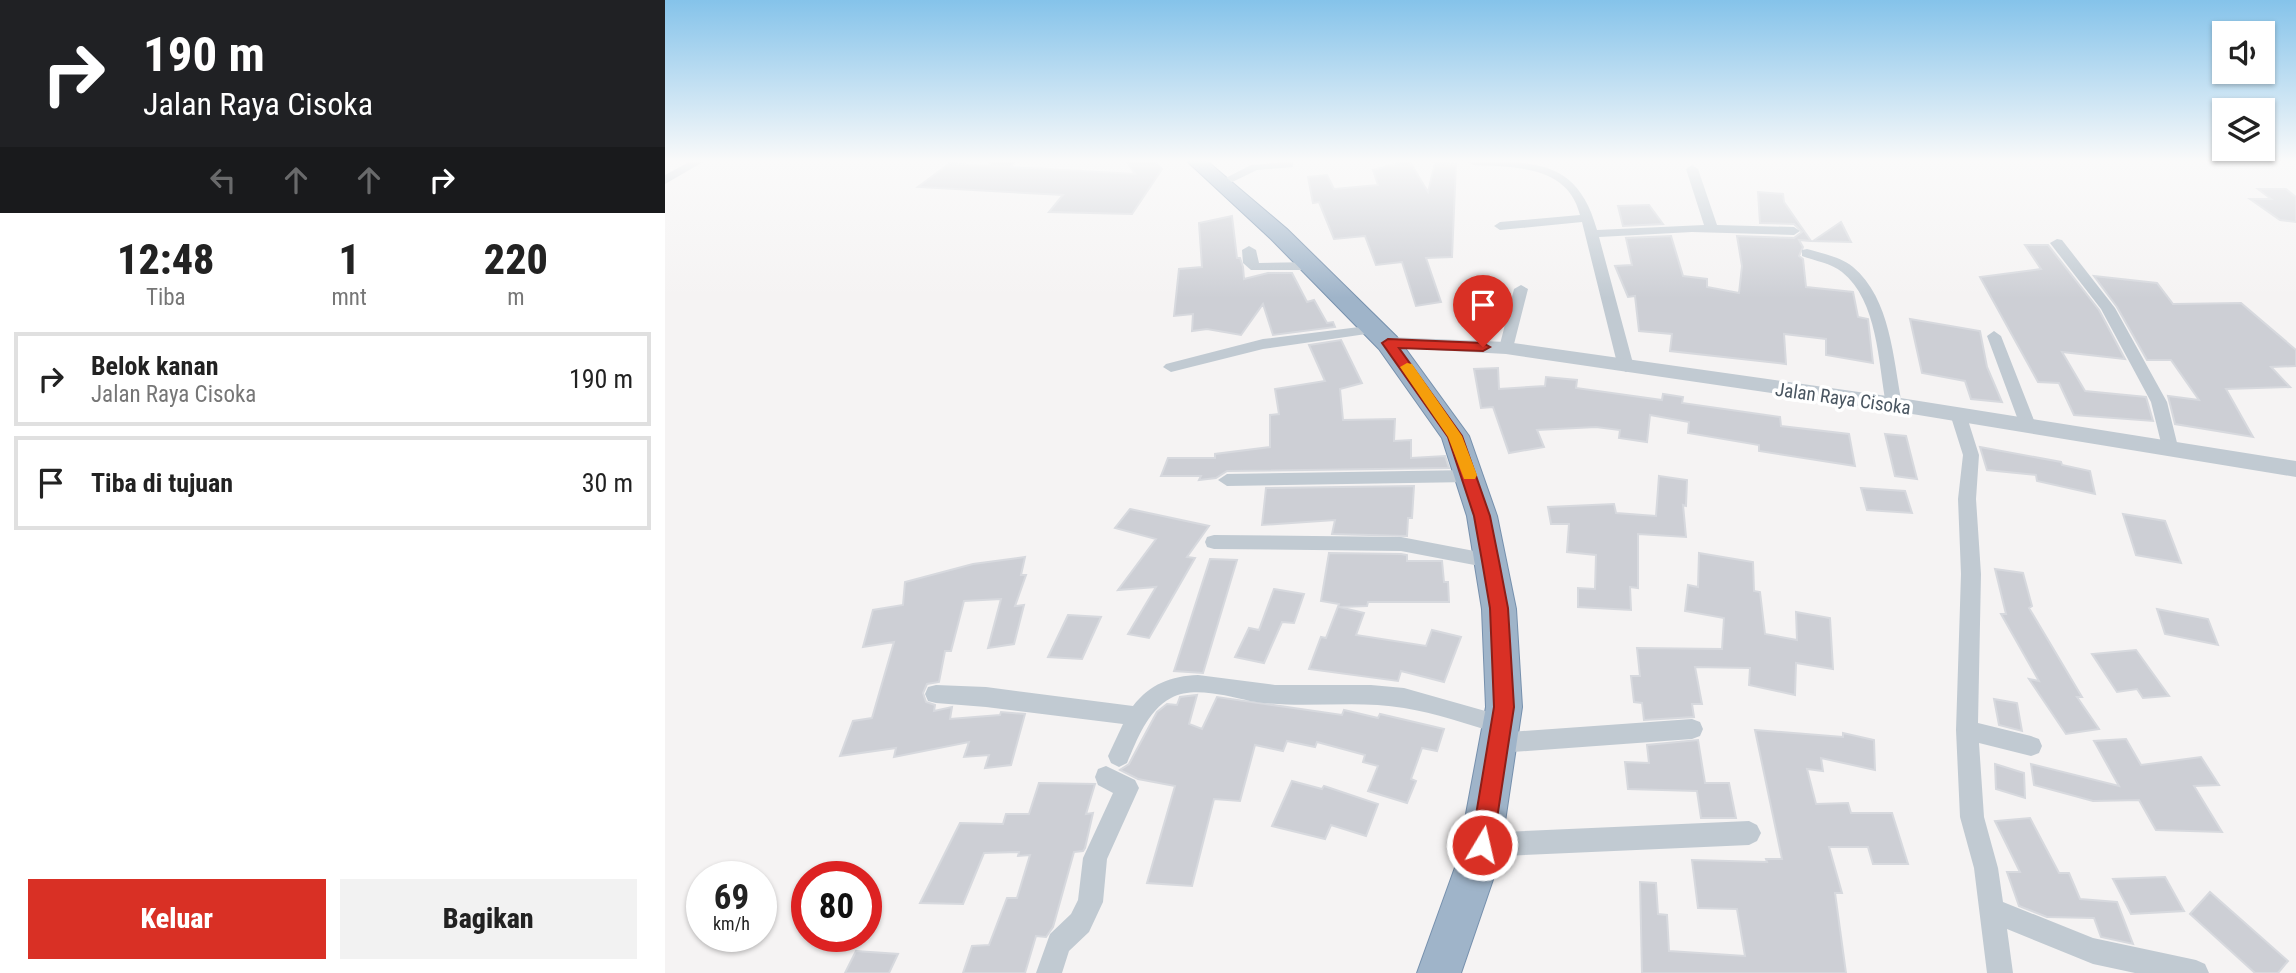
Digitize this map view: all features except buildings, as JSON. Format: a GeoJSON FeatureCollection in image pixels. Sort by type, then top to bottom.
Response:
{"type":"FeatureCollection","features":[{"type":"Feature","properties":{"kind":"highway"},"geometry":{"type":"LineString","coordinates":[[1248,207],[1382,336],[1455,436],[1470,476],[1499,608],[1500,734],[1482,845],[1439,973]]}},
{"type":"Feature","properties":{"kind":"street"},"geometry":{"type":"LineString","coordinates":[[1583,207],[1588,218],[1626,367]]}},
{"type":"Feature","properties":{"kind":"street"},"geometry":{"type":"LineString","coordinates":[[1705,207],[1712,229]]}},
{"type":"Feature","properties":{"kind":"street"},"geometry":{"type":"LineString","coordinates":[[1500,226],[1588,218]]}},
{"type":"Feature","properties":{"kind":"street"},"geometry":{"type":"LineString","coordinates":[[1592,234],[1712,229],[1794,231]]}},
{"type":"Feature","properties":{"kind":"street"},"geometry":{"type":"LineString","coordinates":[[2057,243],[2108,308],[2159,401],[2171,452]]}},
{"type":"Feature","properties":{"kind":"street"},"geometry":{"type":"LineString","coordinates":[[1249,250],[1250,263],[1256,267],[1312,266]]}},
{"type":"Feature","properties":{"kind":"street"},"geometry":{"type":"LineString","coordinates":[[1807,253],[1847,269],[1865,291],[1875,317],[1894,404]]}},
{"type":"Feature","properties":{"kind":"street"},"geometry":{"type":"LineString","coordinates":[[1506,348],[1521,289]]}},
{"type":"Feature","properties":{"kind":"street"},"geometry":{"type":"LineString","coordinates":[[1171,367],[1263,344],[1382,336]]}},
{"type":"Feature","properties":{"kind":"street","name":"Jalan Raya Cisoka"},"geometry":{"type":"LineString","coordinates":[[1382,336],[1506,348],[1894,404],[2171,452],[2296,468]]}},
{"type":"Feature","properties":{"kind":"street"},"geometry":{"type":"LineString","coordinates":[[1994,336],[2029,428]]}},
{"type":"Feature","properties":{"kind":"street"},"geometry":{"type":"LineString","coordinates":[[1959,417],[1971,454],[1967,499],[1971,574],[1967,730],[1972,817],[1993,911],[2000,973]]}},
{"type":"Feature","properties":{"kind":"street"},"geometry":{"type":"LineString","coordinates":[[1227,480],[1470,476]]}},
{"type":"Feature","properties":{"kind":"street"},"geometry":{"type":"LineString","coordinates":[[1214,542],[1401,544],[1490,561]]}},
{"type":"Feature","properties":{"kind":"street"},"geometry":{"type":"LineString","coordinates":[[1049,973],[1059,943],[1080,923],[1090,902],[1095,858],[1127,788],[1112,767],[1139,716],[1153,698],[1174,687],[1208,685],[1279,696],[1336,693],[1404,698],[1500,734],[1692,729]]}},
{"type":"Feature","properties":{"kind":"street"},"geometry":{"type":"LineString","coordinates":[[936,694],[986,697],[1139,716]]}},
{"type":"Feature","properties":{"kind":"street"},"geometry":{"type":"LineString","coordinates":[[1967,730],[2031,746]]}},
{"type":"Feature","properties":{"kind":"street"},"geometry":{"type":"LineString","coordinates":[[1482,845],[1749,833]]}},
{"type":"Feature","properties":{"kind":"street"},"geometry":{"type":"LineString","coordinates":[[1993,911],[2093,951],[2196,973]]}},
{"type":"Feature","properties":{"kind":"slow traffic"},"geometry":{"type":"LineString","coordinates":[[1407,367],[1455,436],[1469,475]]}},
{"type":"Feature","properties":{"kind":"route"},"geometry":{"type":"LineString","coordinates":[[1482,845],[1504,707],[1499,608],[1482,516],[1455,436],[1388,343],[1483,347]]}}]}
